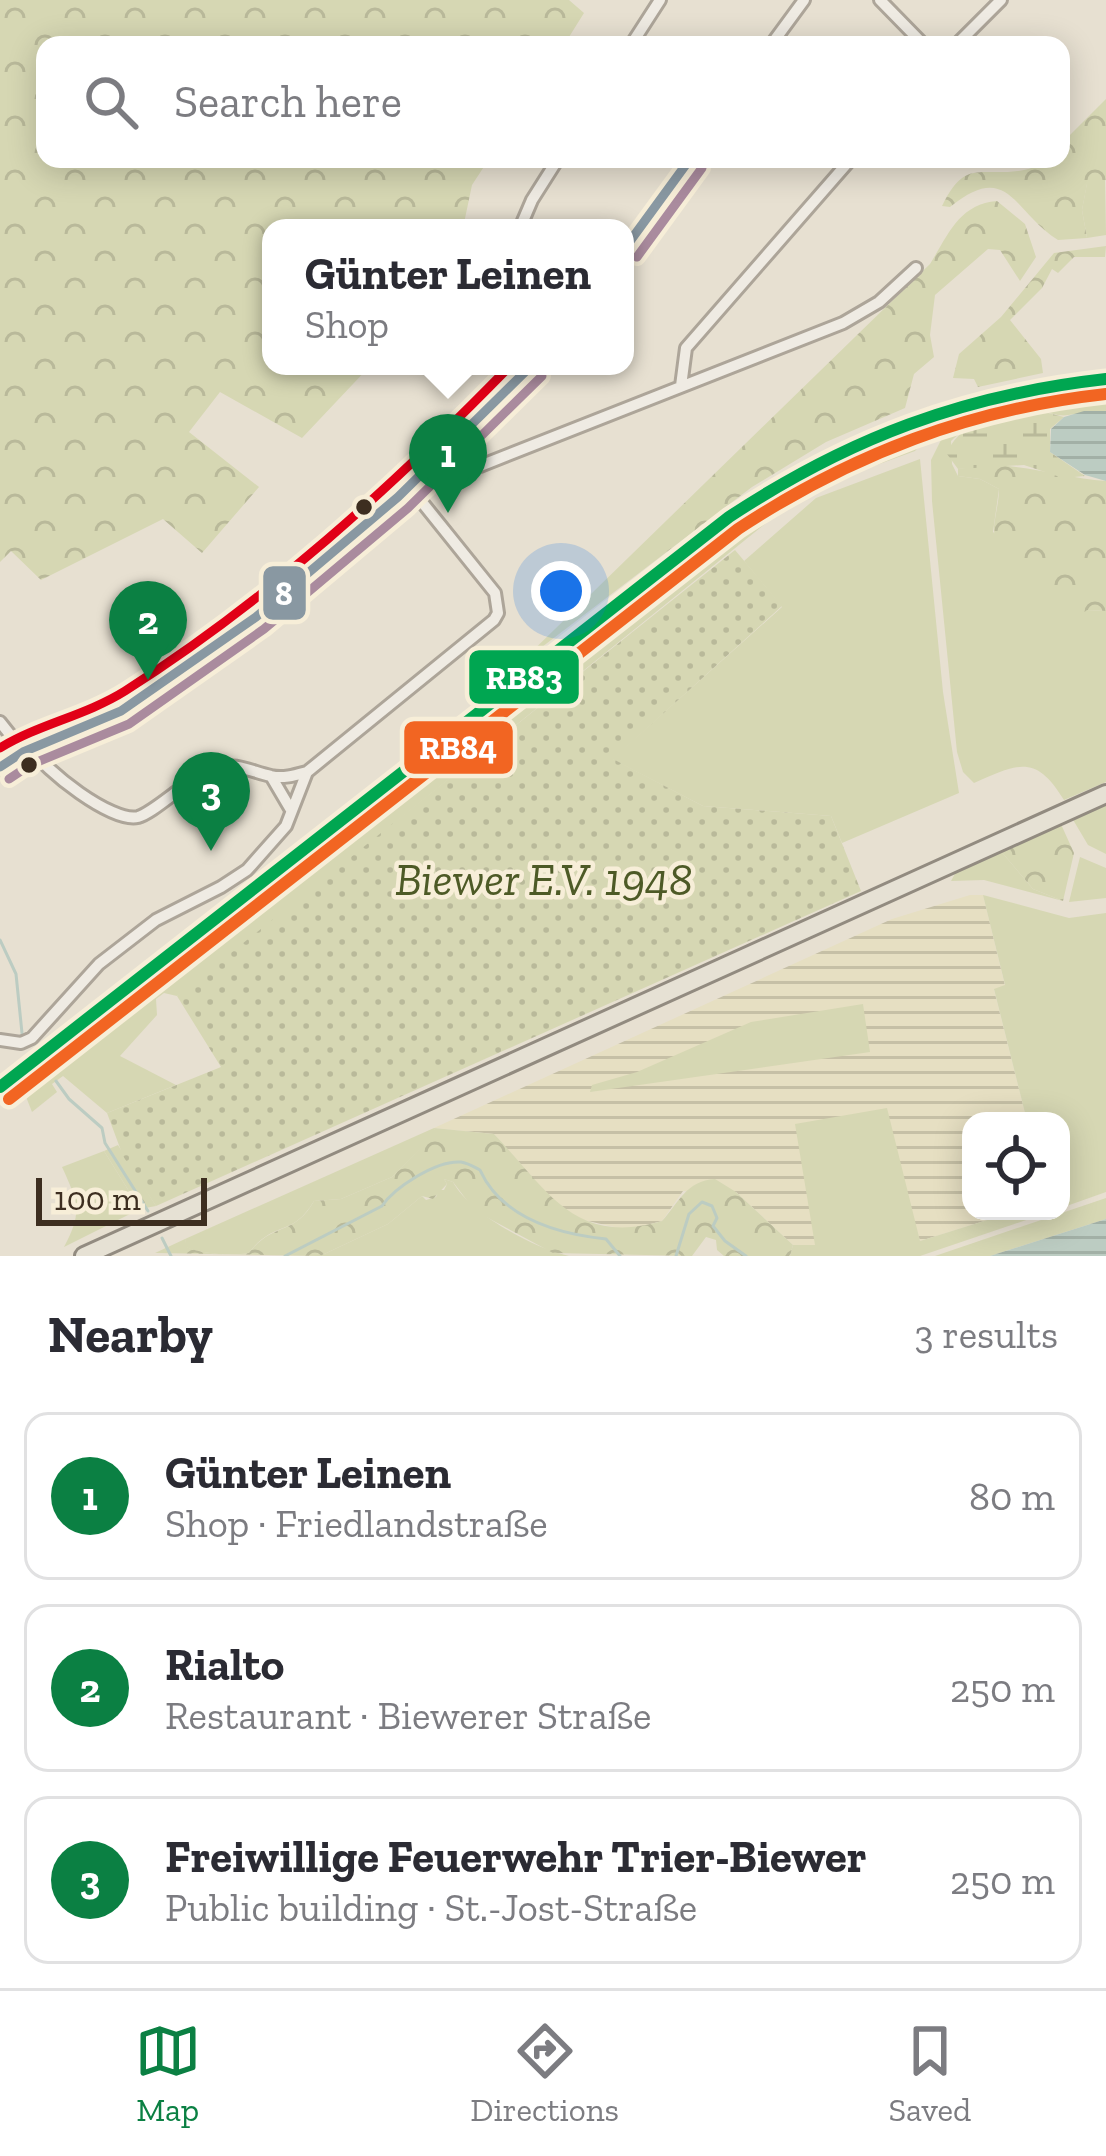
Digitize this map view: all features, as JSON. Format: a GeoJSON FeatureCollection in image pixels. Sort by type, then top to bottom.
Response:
{"type":"FeatureCollection","features":[{"type":"Feature","properties":{"kind":"main road"},"geometry":{"type":"LineString","coordinates":[[83,1256],[1106,794]]}},
{"type":"Feature","properties":{"kind":"street"},"geometry":{"type":"LineString","coordinates":[[637,36],[660,0]]}},
{"type":"Feature","properties":{"kind":"street"},"geometry":{"type":"LineString","coordinates":[[778,36],[804,0]]}},
{"type":"Feature","properties":{"kind":"street"},"geometry":{"type":"LineString","coordinates":[[880,0],[915,36]]}},
{"type":"Feature","properties":{"kind":"street"},"geometry":{"type":"LineString","coordinates":[[965,36],[1001,0]]}},
{"type":"Feature","properties":{"kind":"street"},"geometry":{"type":"LineString","coordinates":[[524,219],[552,168]]}},
{"type":"Feature","properties":{"kind":"street"},"geometry":{"type":"LineString","coordinates":[[634,236],[683,168]]}},
{"type":"Feature","properties":{"kind":"street"},"geometry":{"type":"LineString","coordinates":[[681,386],[686,348],[843,168]]}},
{"type":"Feature","properties":{"kind":"street"},"geometry":{"type":"LineString","coordinates":[[447,454],[469,468],[481,466],[854,318],[916,268]]}},
{"type":"Feature","properties":{"kind":"street"},"geometry":{"type":"LineString","coordinates":[[0,767],[27,750],[99,723],[208,653],[447,454],[522,375]]}},
{"type":"Feature","properties":{"kind":"street"},"geometry":{"type":"LineString","coordinates":[[0,1040],[21,1043],[32,1038],[76,986],[121,947],[156,920],[247,870],[286,826],[308,772],[498,613],[495,593],[409,486]]}},
{"type":"Feature","properties":{"kind":"street"},"geometry":{"type":"LineString","coordinates":[[0,722],[46,767],[91,800],[131,818],[142,816],[177,788],[218,768],[236,766],[271,776],[308,772]]}},
{"type":"Feature","properties":{"kind":"street"},"geometry":{"type":"LineString","coordinates":[[271,776],[291,810]]}},
{"type":"Feature","properties":{"kind":"shaded area"},"geometry":{"type":"Polygon","coordinates":[[[1106,411],[1106,481],[1085,475],[1050,452],[1051,429],[1064,417],[1106,411]]]}},
{"type":"Feature","properties":{"kind":"shaded area"},"geometry":{"type":"Polygon","coordinates":[[[983,895],[1005,986],[994,990],[1025,1112],[962,1112],[962,1220],[987,1220],[920,1241],[913,1218],[816,1246],[793,1245],[736,1192],[683,1191],[662,1221],[627,1230],[575,1218],[555,1203],[494,1134],[434,1128],[892,919],[983,895]]]}},
{"type":"Feature","properties":{"kind":"shaded area"},"geometry":{"type":"Polygon","coordinates":[[[1106,1219],[1106,1256],[990,1256],[1106,1219]]]}},
{"type":"Feature","properties":{"kind":"green space"},"geometry":{"type":"Polygon","coordinates":[[[0,0],[569,0],[584,13],[570,36],[36,36],[36,168],[483,168],[472,185],[465,219],[262,219],[262,375],[362,375],[302,438],[220,392],[189,432],[259,487],[202,553],[163,519],[41,580],[11,551],[0,562],[0,0]]]}},
{"type":"Feature","properties":{"kind":"green space"},"geometry":{"type":"Polygon","coordinates":[[[1106,99],[1106,180],[1087,184],[1082,210],[1087,238],[1058,240],[998,189],[985,188],[950,207],[942,206],[967,175],[1070,168],[1070,135],[1106,99]]]}},
{"type":"Feature","properties":{"kind":"green space"},"geometry":{"type":"Polygon","coordinates":[[[1105,179],[1106,235],[1087,238],[1082,210],[1087,183],[1105,179]]]}},
{"type":"Feature","properties":{"kind":"green space"},"geometry":{"type":"Polygon","coordinates":[[[997,201],[1025,224],[1036,257],[1020,281],[1000,250],[988,249],[935,295],[930,335],[934,357],[914,374],[905,408],[826,442],[752,487],[517,666],[930,264],[964,215],[997,201]]]}},
{"type":"Feature","properties":{"kind":"green space"},"geometry":{"type":"Polygon","coordinates":[[[1106,246],[1105,257],[1074,257],[1058,273],[1052,269],[1042,288],[1010,320],[1041,359],[1043,373],[978,387],[974,379],[953,378],[959,354],[1001,317],[1054,253],[1106,246]]]}},
{"type":"Feature","properties":{"kind":"green space"},"geometry":{"type":"Polygon","coordinates":[[[1106,385],[1106,411],[1005,416],[969,428],[951,441],[958,476],[980,479],[999,489],[993,532],[1087,610],[1106,611],[1106,782],[1064,800],[1044,775],[1025,767],[974,783],[963,772],[957,752],[932,501],[931,460],[947,428],[946,412],[1013,397],[1106,385]]]}},
{"type":"Feature","properties":{"kind":"green space"},"geometry":{"type":"Polygon","coordinates":[[[1044,412],[1064,417],[1050,429],[1050,452],[1085,476],[1063,478],[1024,465],[958,469],[947,454],[963,432],[974,426],[1044,412]]]}},
{"type":"Feature","properties":{"kind":"green space"},"geometry":{"type":"Polygon","coordinates":[[[928,417],[933,431],[915,451],[825,484],[791,503],[190,988],[177,996],[164,993],[156,999],[157,1015],[120,1056],[176,1085],[107,1113],[63,1076],[52,1084],[57,1092],[32,1112],[19,1079],[430,762],[729,523],[814,469],[928,417]]]}},
{"type":"Feature","properties":{"kind":"green space"},"geometry":{"type":"Polygon","coordinates":[[[920,459],[943,692],[959,793],[842,843],[831,816],[703,806],[612,759],[782,607],[744,561],[816,498],[920,459]]]}},
{"type":"Feature","properties":{"kind":"green space"},"geometry":{"type":"Polygon","coordinates":[[[987,465],[1106,481],[1106,611],[1087,610],[1070,624],[1010,569],[994,527],[999,489],[980,479],[958,476],[958,469],[987,465]]]}},
{"type":"Feature","properties":{"kind":"green space","name":"Biewer E.V. 1948"},"geometry":{"type":"Polygon","coordinates":[[[735,550],[782,606],[613,759],[703,806],[831,816],[861,891],[156,1206],[123,1156],[107,1113],[221,1067],[177,996],[735,550]]]}},
{"type":"Feature","properties":{"kind":"green space"},"geometry":{"type":"Polygon","coordinates":[[[1106,803],[1106,854],[1088,845],[1072,818],[1106,803]]]}},
{"type":"Feature","properties":{"kind":"green space"},"geometry":{"type":"Polygon","coordinates":[[[1060,822],[1074,853],[1063,901],[1033,889],[1000,850],[1060,822]]]}},
{"type":"Feature","properties":{"kind":"green space"},"geometry":{"type":"Polygon","coordinates":[[[1000,850],[1033,889],[1063,901],[984,880],[951,881],[957,870],[1000,850]]]}},
{"type":"Feature","properties":{"kind":"green space"},"geometry":{"type":"Polygon","coordinates":[[[1080,857],[1106,868],[1106,898],[1069,902],[1080,857]]]}},
{"type":"Feature","properties":{"kind":"green space"},"geometry":{"type":"Polygon","coordinates":[[[983,895],[1069,918],[1106,913],[1106,1192],[1070,1205],[1070,1112],[1025,1112],[994,989],[1005,985],[983,895]]]}},
{"type":"Feature","properties":{"kind":"green space"},"geometry":{"type":"Polygon","coordinates":[[[863,1004],[870,1052],[590,1092],[592,1085],[637,1072],[751,1022],[863,1004]]]}},
{"type":"Feature","properties":{"kind":"green space"},"geometry":{"type":"Polygon","coordinates":[[[887,1108],[920,1241],[987,1220],[1026,1220],[920,1256],[790,1256],[793,1245],[815,1245],[795,1124],[887,1108]]]}},
{"type":"Feature","properties":{"kind":"green space"},"geometry":{"type":"Polygon","coordinates":[[[434,1128],[436,1133],[392,1177],[341,1199],[314,1201],[298,1220],[266,1236],[249,1253],[217,1254],[186,1247],[185,1239],[434,1128]]]}},
{"type":"Feature","properties":{"kind":"green space"},"geometry":{"type":"Polygon","coordinates":[[[434,1128],[494,1134],[565,1208],[606,1226],[662,1221],[690,1188],[715,1179],[736,1192],[793,1245],[790,1256],[724,1256],[716,1240],[706,1237],[692,1256],[553,1253],[475,1211],[453,1182],[444,1179],[447,1184],[433,1199],[422,1196],[388,1224],[320,1256],[155,1253],[185,1239],[187,1247],[200,1251],[249,1253],[266,1237],[299,1220],[314,1201],[341,1199],[392,1177],[435,1133],[434,1128]]]}},
{"type":"Feature","properties":{"kind":"green space"},"geometry":{"type":"Polygon","coordinates":[[[118,1145],[156,1206],[140,1209],[104,1151],[118,1145]]]}},
{"type":"Feature","properties":{"kind":"green space"},"geometry":{"type":"Polygon","coordinates":[[[104,1151],[140,1209],[64,1247],[76,1207],[62,1167],[104,1151]]]}},
{"type":"Feature","properties":{"kind":"green space"},"geometry":{"type":"Polygon","coordinates":[[[444,1179],[504,1228],[569,1256],[320,1256],[388,1224],[422,1196],[426,1200],[436,1197],[447,1184],[444,1179]]]}},
{"type":"Feature","properties":{"kind":"green space"},"geometry":{"type":"Polygon","coordinates":[[[1106,1198],[1106,1219],[990,1256],[935,1256],[1041,1220],[1070,1220],[1070,1210],[1106,1198]]]}},
{"type":"Feature","properties":{"kind":"waterway"},"geometry":{"type":"LineString","coordinates":[[0,940],[16,974],[22,1033]]}},
{"type":"Feature","properties":{"kind":"waterway"},"geometry":{"type":"LineString","coordinates":[[56,1081],[102,1128],[105,1143],[148,1211]]}},
{"type":"Feature","properties":{"kind":"waterway"},"geometry":{"type":"LineString","coordinates":[[285,1256],[382,1206],[428,1170],[461,1162],[480,1170],[490,1187],[517,1212],[551,1228],[606,1239],[620,1256]]}},
{"type":"Feature","properties":{"kind":"waterway"},"geometry":{"type":"LineString","coordinates":[[676,1256],[689,1214],[702,1202],[712,1206],[717,1218],[713,1226],[725,1241],[746,1256]]}},
{"type":"Feature","properties":{"kind":"waterway"},"geometry":{"type":"LineString","coordinates":[[162,1238],[171,1256]]}},
{"type":"Feature","properties":{"kind":"transit line","name":"8"},"geometry":{"type":"LineString","coordinates":[[634,236],[683,168]]}},
{"type":"Feature","properties":{"kind":"transit line"},"geometry":{"type":"LineString","coordinates":[[637,257],[702,168]]}},
{"type":"Feature","properties":{"kind":"transit line"},"geometry":{"type":"LineString","coordinates":[[0,748],[110,700],[229,619],[374,498],[501,375]]}},
{"type":"Feature","properties":{"kind":"transit line","name":"8"},"geometry":{"type":"LineString","coordinates":[[0,767],[23,752],[121,711],[256,617],[398,497],[522,375]]}},
{"type":"Feature","properties":{"kind":"transit line"},"geometry":{"type":"LineString","coordinates":[[9,779],[30,765],[129,724],[264,629],[408,508],[542,376]]}},
{"type":"Feature","properties":{"kind":"transit line","name":"RB83"},"geometry":{"type":"LineString","coordinates":[[0,1087],[729,517],[818,464],[909,424],[1004,396],[1106,379]]}},
{"type":"Feature","properties":{"kind":"transit line","name":"RB84"},"geometry":{"type":"LineString","coordinates":[[9,1099],[738,529],[824,478],[914,439],[1007,411],[1106,394]]}},
{"type":"Feature","properties":{"kind":"place","name":"Günter Leinen"},"geometry":{"type":"Point","coordinates":[448,513]}},
{"type":"Feature","properties":{"kind":"place","name":"Rialto"},"geometry":{"type":"Point","coordinates":[148,680]}},
{"type":"Feature","properties":{"kind":"place","name":"Freiwillige Feuerwehr Trier-Biewer"},"geometry":{"type":"Point","coordinates":[211,851]}}]}
